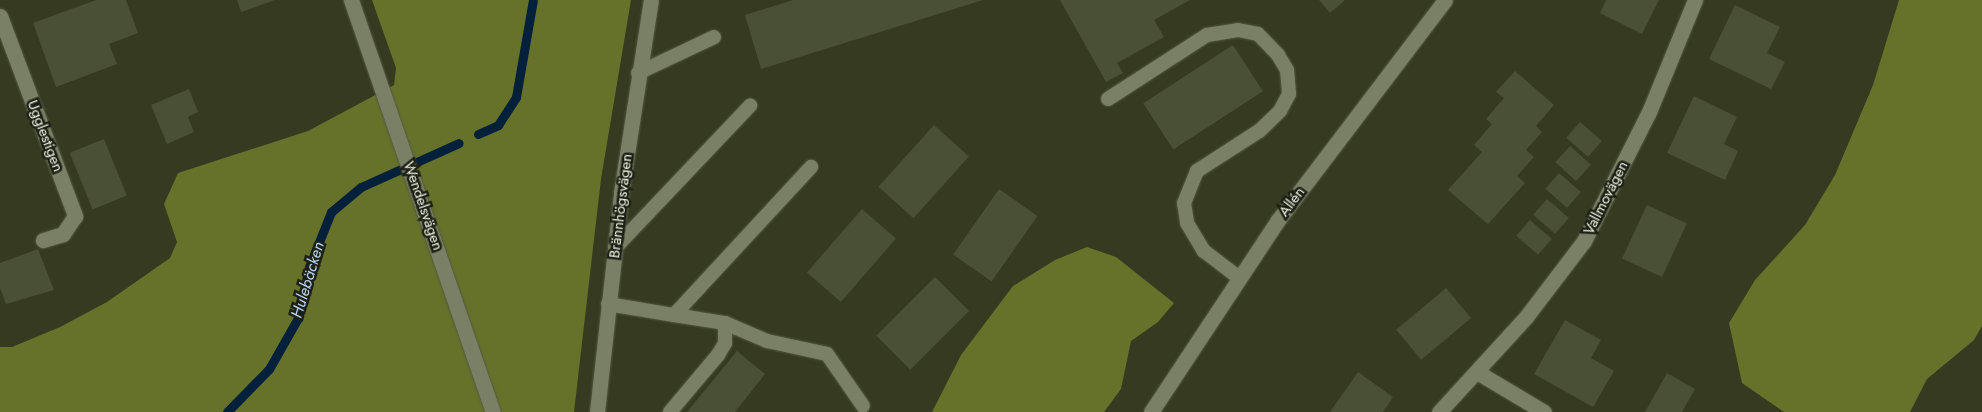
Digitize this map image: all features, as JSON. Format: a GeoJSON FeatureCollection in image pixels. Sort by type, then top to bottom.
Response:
{"type":"FeatureCollection","features":[{"type":"Feature","properties":{"kind":"street","name":"Wendelsvägen"},"geometry":{"type":"LineString","coordinates":[[352,0],[432,227],[493,412]]}},
{"type":"Feature","properties":{"kind":"street","name":"Brännhögsvägen"},"geometry":{"type":"LineString","coordinates":[[597,412],[608,304],[638,73],[651,0]]}},
{"type":"Feature","properties":{"kind":"street","name":"Allén"},"geometry":{"type":"LineString","coordinates":[[1151,412],[1238,277],[1445,0]]}},
{"type":"Feature","properties":{"kind":"street","name":"Vallmovägen"},"geometry":{"type":"LineString","coordinates":[[1439,412],[1477,372],[1584,241],[1649,112],[1695,0]]}},
{"type":"Feature","properties":{"kind":"street","name":"Ugglestigen"},"geometry":{"type":"LineString","coordinates":[[0,16],[75,216],[63,234],[43,240]]}},
{"type":"Feature","properties":{"kind":"street"},"geometry":{"type":"LineString","coordinates":[[1477,372],[1544,412]]}},
{"type":"Feature","properties":{"kind":"lane"},"geometry":{"type":"LineString","coordinates":[[1108,99],[1207,35],[1238,30],[1258,34],[1278,55],[1287,70],[1289,94],[1280,111],[1259,131],[1197,170],[1184,203],[1187,224],[1204,251],[1238,277]]}},
{"type":"Feature","properties":{"kind":"lane"},"geometry":{"type":"LineString","coordinates":[[638,73],[714,37]]}},
{"type":"Feature","properties":{"kind":"lane"},"geometry":{"type":"LineString","coordinates":[[616,247],[750,106]]}},
{"type":"Feature","properties":{"kind":"lane"},"geometry":{"type":"LineString","coordinates":[[674,315],[811,167]]}},
{"type":"Feature","properties":{"kind":"lane"},"geometry":{"type":"LineString","coordinates":[[608,304],[725,323],[767,341],[827,354],[863,406]]}},
{"type":"Feature","properties":{"kind":"lane"},"geometry":{"type":"LineString","coordinates":[[670,412],[718,355],[725,342],[725,323]]}},
{"type":"Feature","properties":{"kind":"green space"},"geometry":{"type":"Polygon","coordinates":[[[372,0],[631,0],[601,179],[574,412],[0,412],[0,347],[12,347],[60,327],[107,302],[170,258],[177,242],[164,204],[178,173],[308,131],[394,85],[396,68],[372,0]]]}},
{"type":"Feature","properties":{"kind":"green space"},"geometry":{"type":"Polygon","coordinates":[[[1899,0],[1982,0],[1982,326],[1974,340],[1927,379],[1910,412],[1784,412],[1742,383],[1729,323],[1755,280],[1805,225],[1835,175],[1873,85],[1899,0]]]}},
{"type":"Feature","properties":{"kind":"green space"},"geometry":{"type":"Polygon","coordinates":[[[1087,247],[1116,257],[1174,303],[1158,322],[1131,341],[1121,389],[1104,412],[932,412],[961,355],[1013,286],[1055,260],[1087,247]]]}},
{"type":"Feature","properties":{"kind":"building"},"geometry":{"type":"Polygon","coordinates":[[[96,0],[126,0],[138,33],[109,44],[117,64],[56,87],[33,23],[96,0]]]}},
{"type":"Feature","properties":{"kind":"building"},"geometry":{"type":"Polygon","coordinates":[[[237,0],[275,0],[241,12],[237,0]]]}},
{"type":"Feature","properties":{"kind":"building"},"geometry":{"type":"Polygon","coordinates":[[[793,0],[983,0],[761,69],[745,15],[793,0]]]}},
{"type":"Feature","properties":{"kind":"building"},"geometry":{"type":"Polygon","coordinates":[[[1060,0],[1190,0],[1154,20],[1164,37],[1117,63],[1123,73],[1106,82],[1060,0]]]}},
{"type":"Feature","properties":{"kind":"building"},"geometry":{"type":"Polygon","coordinates":[[[1319,0],[1345,0],[1330,13],[1319,0]]]}},
{"type":"Feature","properties":{"kind":"building"},"geometry":{"type":"Polygon","coordinates":[[[1606,0],[1659,0],[1642,34],[1600,13],[1606,0]]]}},
{"type":"Feature","properties":{"kind":"building"},"geometry":{"type":"Polygon","coordinates":[[[1735,5],[1780,27],[1767,53],[1785,62],[1771,89],[1709,59],[1735,5]]]}},
{"type":"Feature","properties":{"kind":"building"},"geometry":{"type":"Polygon","coordinates":[[[1233,45],[1263,91],[1173,149],[1143,103],[1233,45]]]}},
{"type":"Feature","properties":{"kind":"building"},"geometry":{"type":"Polygon","coordinates":[[[1515,71],[1554,105],[1536,126],[1542,132],[1526,150],[1534,157],[1517,176],[1525,183],[1488,224],[1448,190],[1482,152],[1474,145],[1492,124],[1486,119],[1504,98],[1496,92],[1515,71]]]}},
{"type":"Feature","properties":{"kind":"building"},"geometry":{"type":"Polygon","coordinates":[[[189,89],[198,112],[188,117],[194,132],[167,144],[151,105],[189,89]]]}},
{"type":"Feature","properties":{"kind":"building"},"geometry":{"type":"Polygon","coordinates":[[[1694,96],[1737,117],[1724,144],[1738,151],[1725,180],[1667,153],[1694,96]]]}},
{"type":"Feature","properties":{"kind":"building"},"geometry":{"type":"Polygon","coordinates":[[[1580,122],[1602,141],[1588,157],[1566,138],[1580,122]]]}},
{"type":"Feature","properties":{"kind":"building"},"geometry":{"type":"Polygon","coordinates":[[[934,125],[969,156],[913,218],[878,187],[934,125]]]}},
{"type":"Feature","properties":{"kind":"building"},"geometry":{"type":"Polygon","coordinates":[[[104,139],[127,196],[93,209],[70,153],[104,139]]]}},
{"type":"Feature","properties":{"kind":"building"},"geometry":{"type":"Polygon","coordinates":[[[1570,146],[1591,165],[1576,181],[1555,162],[1570,146]]]}},
{"type":"Feature","properties":{"kind":"building"},"geometry":{"type":"Polygon","coordinates":[[[1559,173],[1581,192],[1567,208],[1545,189],[1559,173]]]}},
{"type":"Feature","properties":{"kind":"building"},"geometry":{"type":"Polygon","coordinates":[[[999,189],[1038,216],[992,281],[953,255],[999,189]]]}},
{"type":"Feature","properties":{"kind":"building"},"geometry":{"type":"Polygon","coordinates":[[[1547,199],[1569,218],[1555,234],[1533,215],[1547,199]]]}},
{"type":"Feature","properties":{"kind":"building"},"geometry":{"type":"Polygon","coordinates":[[[1647,205],[1687,224],[1662,277],[1622,258],[1647,205]]]}},
{"type":"Feature","properties":{"kind":"building"},"geometry":{"type":"Polygon","coordinates":[[[862,209],[896,239],[841,302],[807,272],[862,209]]]}},
{"type":"Feature","properties":{"kind":"building"},"geometry":{"type":"Polygon","coordinates":[[[1530,220],[1552,239],[1538,255],[1516,236],[1530,220]]]}},
{"type":"Feature","properties":{"kind":"building"},"geometry":{"type":"Polygon","coordinates":[[[38,249],[54,290],[6,304],[0,288],[0,263],[38,249]]]}},
{"type":"Feature","properties":{"kind":"building"},"geometry":{"type":"Polygon","coordinates":[[[935,277],[969,311],[910,370],[876,336],[935,277]]]}},
{"type":"Feature","properties":{"kind":"building"},"geometry":{"type":"Polygon","coordinates":[[[1446,288],[1471,318],[1421,360],[1396,330],[1446,288]]]}},
{"type":"Feature","properties":{"kind":"building"},"geometry":{"type":"Polygon","coordinates":[[[1565,320],[1601,340],[1591,358],[1614,371],[1593,407],[1534,374],[1565,320]]]}},
{"type":"Feature","properties":{"kind":"building"},"geometry":{"type":"Polygon","coordinates":[[[737,351],[765,374],[735,412],[687,412],[737,351]]]}},
{"type":"Feature","properties":{"kind":"building"},"geometry":{"type":"Polygon","coordinates":[[[1358,372],[1393,397],[1383,412],[1330,412],[1358,372]]]}},
{"type":"Feature","properties":{"kind":"building"},"geometry":{"type":"Polygon","coordinates":[[[1667,373],[1695,389],[1682,412],[1645,412],[1667,373]]]}},
{"type":"Feature","properties":{"kind":"waterway","name":"Hulebäcken"},"geometry":{"type":"LineString","coordinates":[[478,134],[498,125],[516,97],[533,0]]}},
{"type":"Feature","properties":{"kind":"waterway","name":"Hulebäcken"},"geometry":{"type":"LineString","coordinates":[[227,412],[269,369],[298,318],[309,267],[331,212],[361,187],[459,143]]}}]}
